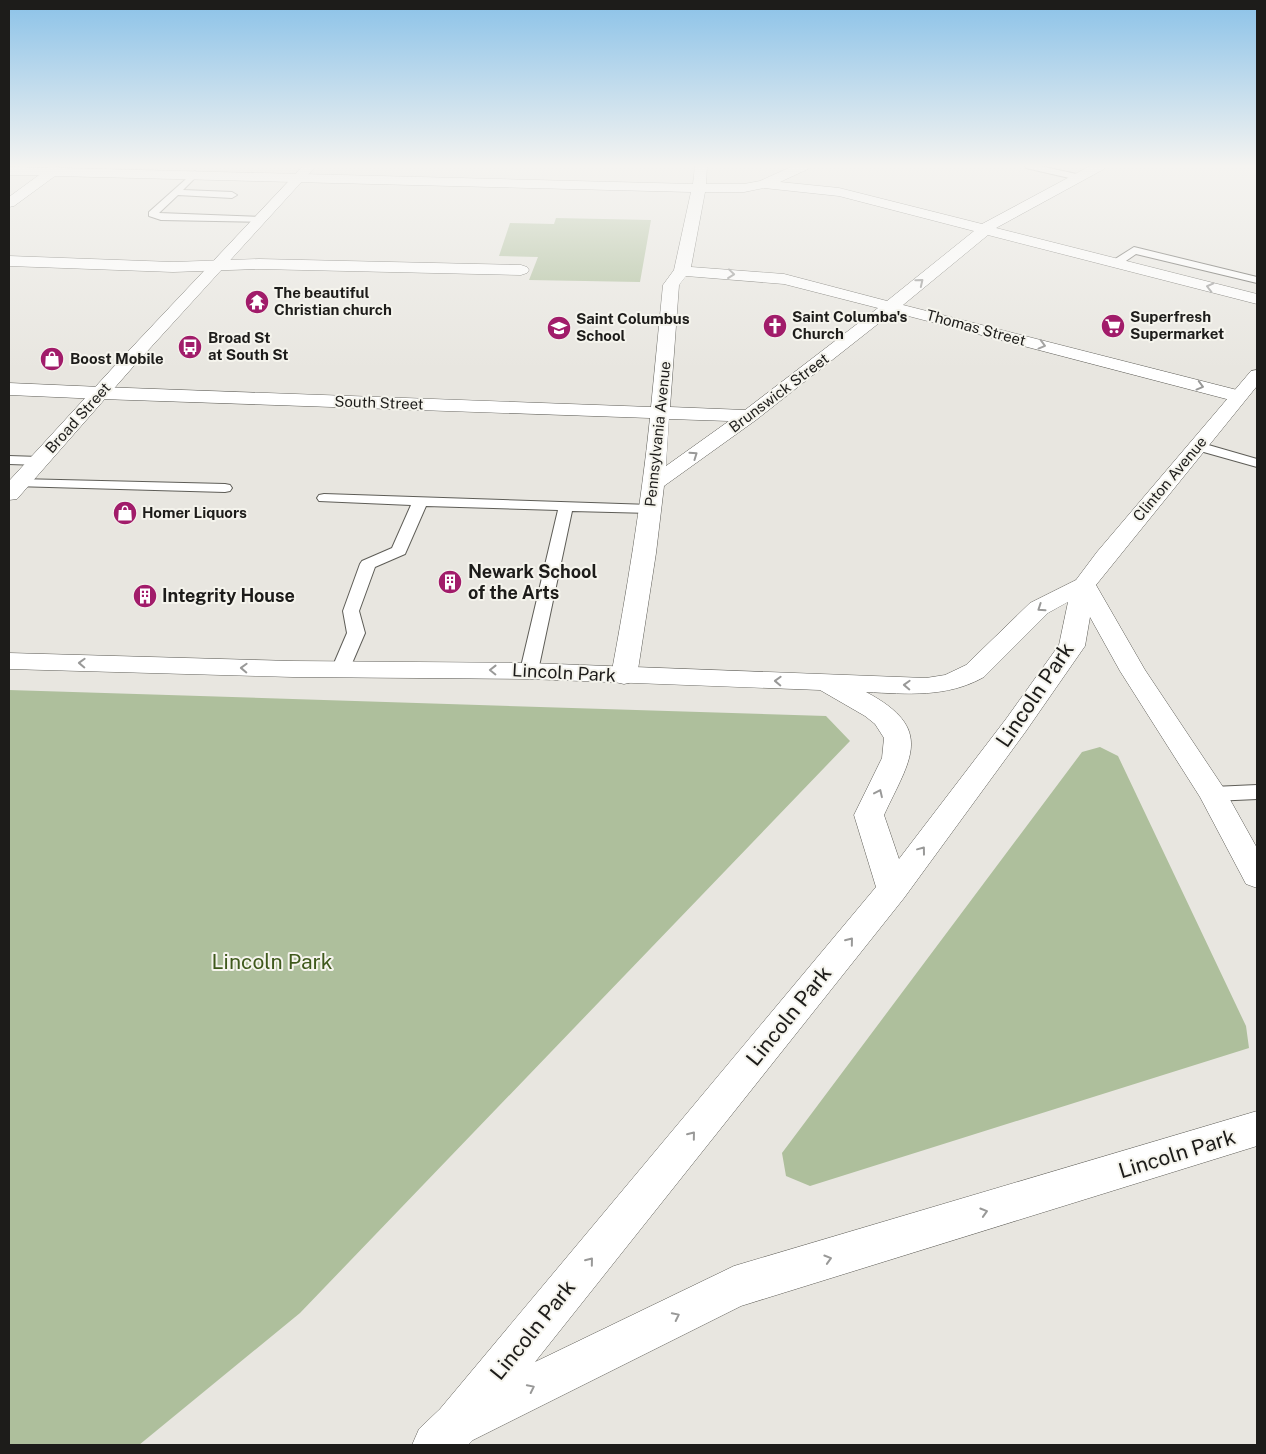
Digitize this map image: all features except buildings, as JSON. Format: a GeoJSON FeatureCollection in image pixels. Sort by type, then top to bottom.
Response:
{"type":"FeatureCollection","features":[{"type":"Feature","properties":{"kind":"street","name":"Broad Street"},"geometry":{"type":"LineString","coordinates":[[21,477],[249,234]]}},
{"type":"Feature","properties":{"kind":"street","name":"Pennsylvania Avenue"},"geometry":{"type":"LineString","coordinates":[[624,676],[645,553],[654,484],[671,285],[682,271],[690,234]]}},
{"type":"Feature","properties":{"kind":"street","name":"Brunswick Street"},"geometry":{"type":"LineString","coordinates":[[654,484],[749,416],[980,234]]}},
{"type":"Feature","properties":{"kind":"street"},"geometry":{"type":"LineString","coordinates":[[1000,234],[1257,299]]}},
{"type":"Feature","properties":{"kind":"street"},"geometry":{"type":"LineString","coordinates":[[9,261],[174,267],[259,264],[521,270]]}},
{"type":"Feature","properties":{"kind":"street","name":"Thomas Street"},"geometry":{"type":"LineString","coordinates":[[682,271],[784,279],[1238,396]]}},
{"type":"Feature","properties":{"kind":"street","name":"Clinton Avenue"},"geometry":{"type":"LineString","coordinates":[[1084,585],[1105,557],[1257,375]]}},
{"type":"Feature","properties":{"kind":"street","name":"South Street"},"geometry":{"type":"LineString","coordinates":[[9,388],[101,393],[749,416]]}},
{"type":"Feature","properties":{"kind":"street"},"geometry":{"type":"LineString","coordinates":[[1084,585],[1133,672],[1213,794],[1257,876]]}},
{"type":"Feature","properties":{"kind":"street","name":"Lincoln Park"},"geometry":{"type":"LineString","coordinates":[[9,661],[293,669],[529,670],[624,676],[926,686],[947,684],[975,672],[1039,608],[1084,585]]}},
{"type":"Feature","properties":{"kind":"street","name":"Lincoln Park"},"geometry":{"type":"LineString","coordinates":[[445,1435],[893,889],[1016,725],[1072,646],[1084,585]]}},
{"type":"Feature","properties":{"kind":"street"},"geometry":{"type":"LineString","coordinates":[[826,683],[883,716],[891,724],[896,735],[898,751],[869,814],[893,889]]}},
{"type":"Feature","properties":{"kind":"street","name":"Lincoln Park"},"geometry":{"type":"LineString","coordinates":[[445,1435],[734,1287],[1257,1129]]}},
{"type":"Feature","properties":{"kind":"lane"},"geometry":{"type":"LineString","coordinates":[[1116,263],[1134,250],[1257,280]]}},
{"type":"Feature","properties":{"kind":"lane"},"geometry":{"type":"LineString","coordinates":[[1198,446],[1257,463]]}},
{"type":"Feature","properties":{"kind":"lane"},"geometry":{"type":"LineString","coordinates":[[9,460],[21,477],[225,488]]}},
{"type":"Feature","properties":{"kind":"lane"},"geometry":{"type":"LineString","coordinates":[[324,498],[650,509]]}},
{"type":"Feature","properties":{"kind":"lane"},"geometry":{"type":"LineString","coordinates":[[341,668],[356,632],[350,611],[368,564],[399,551],[416,508],[421,501]]}},
{"type":"Feature","properties":{"kind":"lane"},"geometry":{"type":"LineString","coordinates":[[529,670],[566,506]]}},
{"type":"Feature","properties":{"kind":"lane"},"geometry":{"type":"LineString","coordinates":[[1213,794],[1257,792]]}},
{"type":"Feature","properties":{"kind":"green space"},"geometry":{"type":"Polygon","coordinates":[[[506,234],[649,234],[640,282],[529,280],[538,257],[499,256],[506,234]]]}},
{"type":"Feature","properties":{"kind":"green space","name":"Lincoln Park"},"geometry":{"type":"Polygon","coordinates":[[[9,690],[826,716],[850,741],[300,1313],[139,1445],[9,1445],[9,690]]]}},
{"type":"Feature","properties":{"kind":"green space"},"geometry":{"type":"Polygon","coordinates":[[[1100,747],[1118,756],[1246,1026],[1249,1048],[810,1186],[786,1176],[782,1153],[1082,752],[1100,747]]]}},
{"type":"Feature","properties":{"kind":"place","name":"The beautiful Christian church"},"geometry":{"type":"Point","coordinates":[257,302]}},
{"type":"Feature","properties":{"kind":"place","name":"Saint Columba's Church"},"geometry":{"type":"Point","coordinates":[775,326]}},
{"type":"Feature","properties":{"kind":"place","name":"Superfresh Supermarket"},"geometry":{"type":"Point","coordinates":[1113,326]}},
{"type":"Feature","properties":{"kind":"place","name":"Saint Columbus School"},"geometry":{"type":"Point","coordinates":[559,328]}},
{"type":"Feature","properties":{"kind":"place","name":"Broad St at South St"},"geometry":{"type":"Point","coordinates":[190,347]}},
{"type":"Feature","properties":{"kind":"place","name":"Boost Mobile"},"geometry":{"type":"Point","coordinates":[52,359]}},
{"type":"Feature","properties":{"kind":"place","name":"Homer Liquors"},"geometry":{"type":"Point","coordinates":[125,513]}},
{"type":"Feature","properties":{"kind":"place","name":"Newark School of the Arts"},"geometry":{"type":"Point","coordinates":[450,582]}},
{"type":"Feature","properties":{"kind":"place","name":"Integrity House"},"geometry":{"type":"Point","coordinates":[145,596]}}]}
